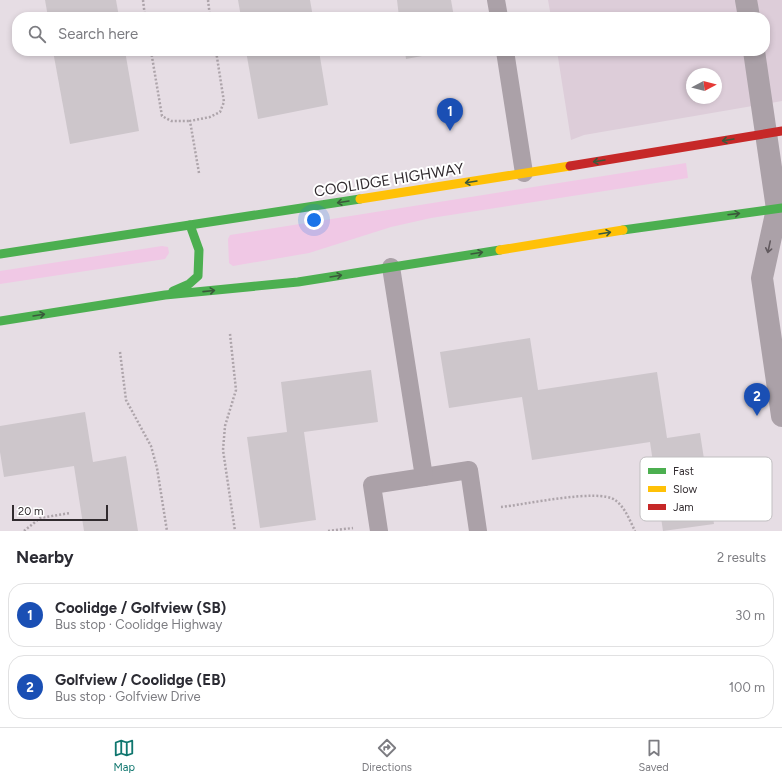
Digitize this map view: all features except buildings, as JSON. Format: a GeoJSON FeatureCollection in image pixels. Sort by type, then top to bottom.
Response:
{"type":"FeatureCollection","features":[{"type":"Feature","properties":{"kind":"main road","name":"COOLIDGE HIGHWAY"},"geometry":{"type":"LineString","coordinates":[[0,254],[524,173],[774,132]]}},
{"type":"Feature","properties":{"kind":"main road"},"geometry":{"type":"LineString","coordinates":[[0,321],[165,295],[298,282],[702,218],[780,211]]}},
{"type":"Feature","properties":{"kind":"main road"},"geometry":{"type":"LineString","coordinates":[[165,295],[189,284],[198,276],[201,257],[198,241],[190,225]]}},
{"type":"Feature","properties":{"kind":"street"},"geometry":{"type":"LineString","coordinates":[[746,0],[748,12]]}},
{"type":"Feature","properties":{"kind":"street"},"geometry":{"type":"LineString","coordinates":[[755,56],[774,132],[780,211],[762,278],[782,416]]}},
{"type":"Feature","properties":{"kind":"lane"},"geometry":{"type":"LineString","coordinates":[[496,0],[498,12]]}},
{"type":"Feature","properties":{"kind":"lane"},"geometry":{"type":"LineString","coordinates":[[505,56],[524,173]]}},
{"type":"Feature","properties":{"kind":"lane"},"geometry":{"type":"LineString","coordinates":[[391,267],[424,477]]}},
{"type":"Feature","properties":{"kind":"lane"},"geometry":{"type":"LineString","coordinates":[[379,531],[372,485],[469,470],[478,531]]}},
{"type":"Feature","properties":{"kind":"path"},"geometry":{"type":"LineString","coordinates":[[143,0],[145,12]]}},
{"type":"Feature","properties":{"kind":"path"},"geometry":{"type":"LineString","coordinates":[[208,0],[209,12]]}},
{"type":"Feature","properties":{"kind":"path"},"geometry":{"type":"LineString","coordinates":[[152,56],[162,116],[171,121],[190,121],[210,118],[220,112],[224,102],[217,56]]}},
{"type":"Feature","properties":{"kind":"path"},"geometry":{"type":"LineString","coordinates":[[190,121],[199,173]]}},
{"type":"Feature","properties":{"kind":"path"},"geometry":{"type":"LineString","coordinates":[[230,334],[236,390],[225,426],[223,450],[235,531]]}},
{"type":"Feature","properties":{"kind":"path"},"geometry":{"type":"LineString","coordinates":[[120,352],[126,400],[151,446],[157,468],[167,531]]}},
{"type":"Feature","properties":{"kind":"path"},"geometry":{"type":"LineString","coordinates":[[521,505],[582,495],[599,495],[615,500],[626,513],[635,531]]}},
{"type":"Feature","properties":{"kind":"path"},"geometry":{"type":"LineString","coordinates":[[24,531],[40,518],[70,513]]}},
{"type":"Feature","properties":{"kind":"path"},"geometry":{"type":"LineString","coordinates":[[328,531],[333,530]]}},
{"type":"Feature","properties":{"kind":"shaded area"},"geometry":{"type":"Polygon","coordinates":[[[548,0],[782,0],[782,101],[584,135],[571,140],[558,56],[770,56],[770,12],[550,12],[548,0]]]}},
{"type":"Feature","properties":{"kind":"shaded area"},"geometry":{"type":"Polygon","coordinates":[[[686,163],[688,178],[431,218],[391,227],[309,253],[233,266],[229,263],[228,239],[230,235],[686,163]]]}},
{"type":"Feature","properties":{"kind":"shaded area"},"geometry":{"type":"Polygon","coordinates":[[[162,246],[168,247],[169,253],[165,259],[0,284],[0,271],[162,246]]]}},
{"type":"Feature","properties":{"kind":"traffic: fast"},"geometry":{"type":"LineString","coordinates":[[0,254],[360,199]]}},
{"type":"Feature","properties":{"kind":"traffic: fast"},"geometry":{"type":"LineString","coordinates":[[623,230],[782,208]]}},
{"type":"Feature","properties":{"kind":"traffic: fast"},"geometry":{"type":"LineString","coordinates":[[173,291],[189,284],[198,276],[199,250],[190,225]]}},
{"type":"Feature","properties":{"kind":"traffic: fast"},"geometry":{"type":"LineString","coordinates":[[0,321],[165,295],[298,282],[500,250]]}},
{"type":"Feature","properties":{"kind":"traffic: slow"},"geometry":{"type":"LineString","coordinates":[[360,199],[570,166]]}},
{"type":"Feature","properties":{"kind":"traffic: slow"},"geometry":{"type":"LineString","coordinates":[[500,250],[623,230]]}},
{"type":"Feature","properties":{"kind":"traffic: jam"},"geometry":{"type":"LineString","coordinates":[[570,166],[782,131]]}},
{"type":"Feature","properties":{"kind":"place","name":"Coolidge / Golfview (SB)"},"geometry":{"type":"Point","coordinates":[450,131]}},
{"type":"Feature","properties":{"kind":"place","name":"Golfview / Coolidge (EB)"},"geometry":{"type":"Point","coordinates":[757,416]}}]}
